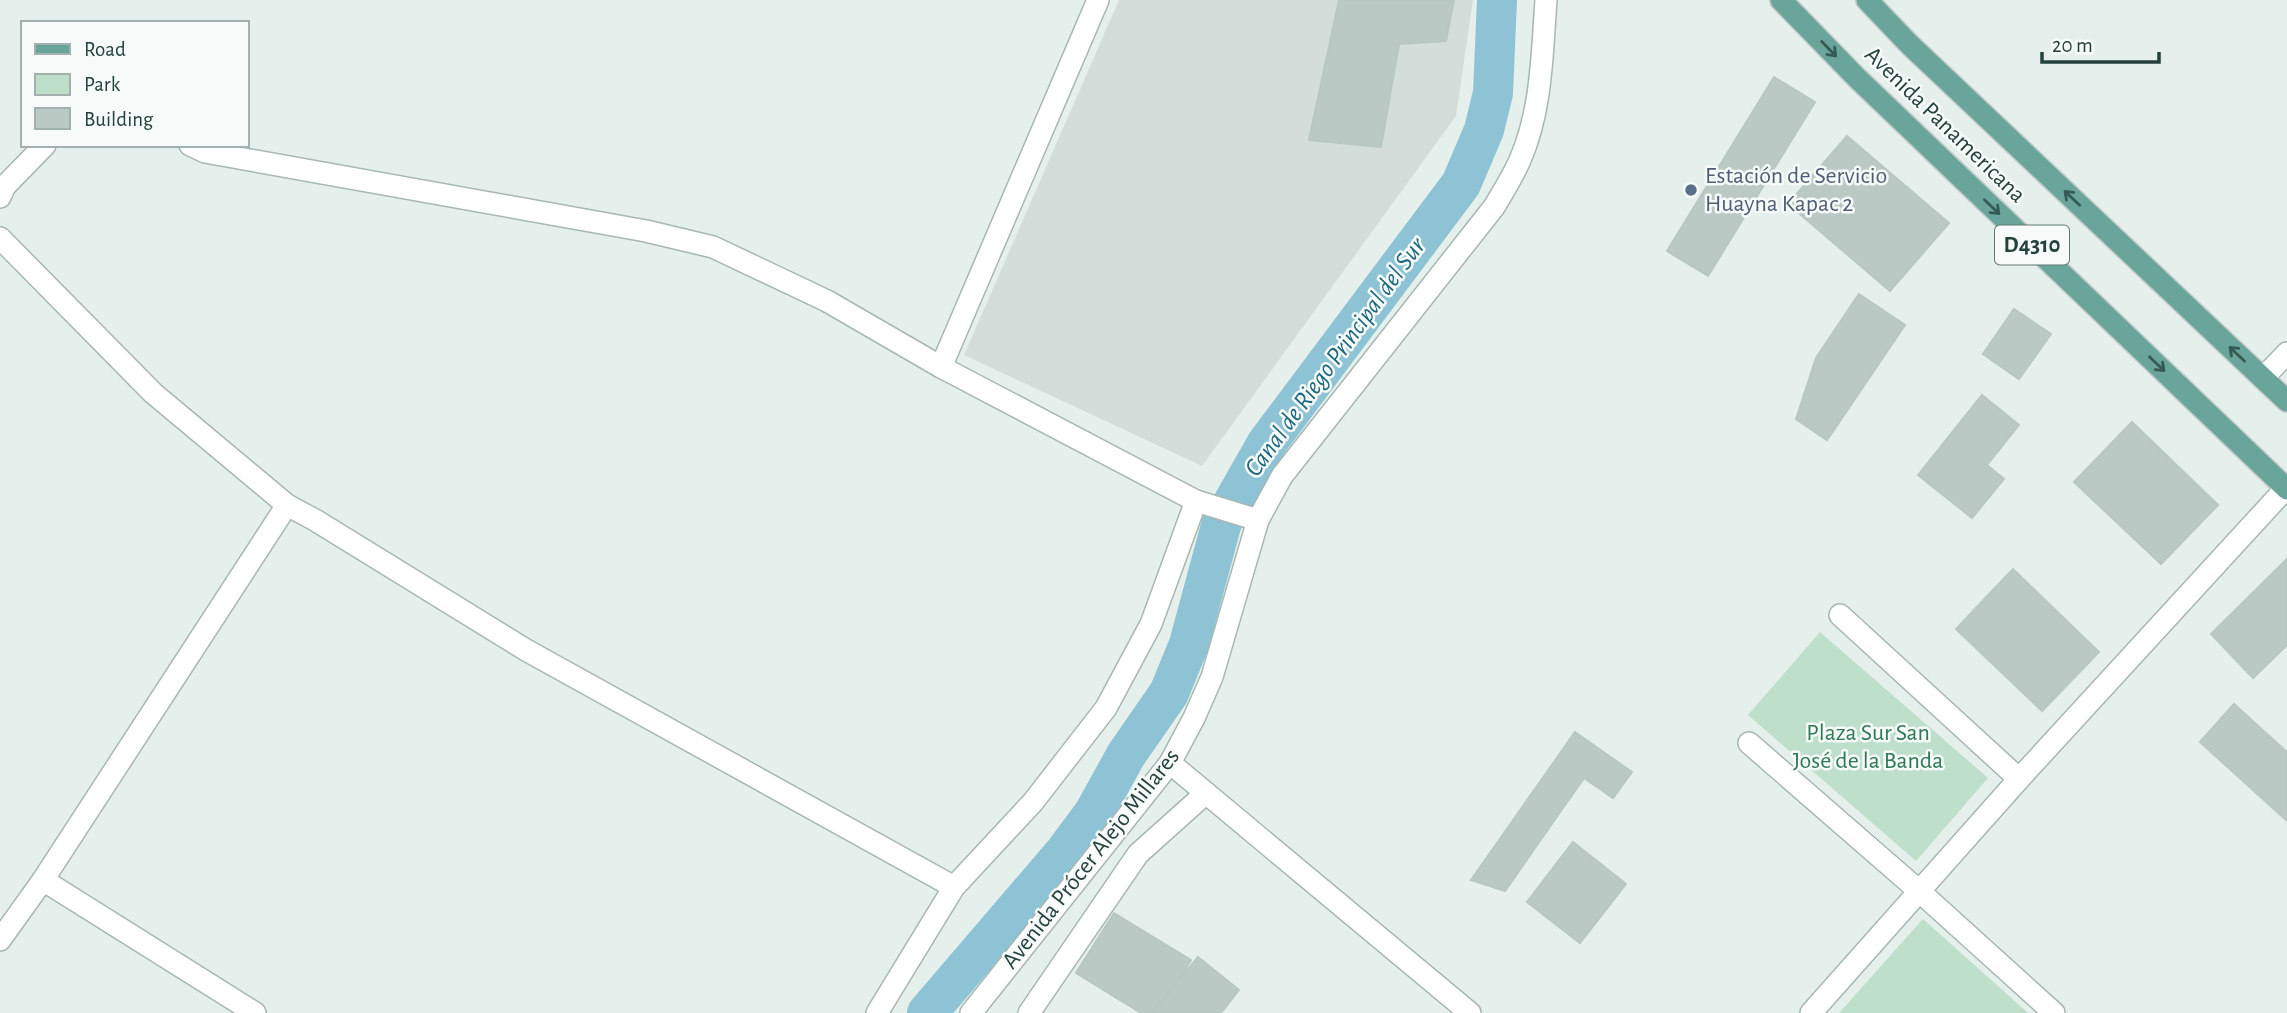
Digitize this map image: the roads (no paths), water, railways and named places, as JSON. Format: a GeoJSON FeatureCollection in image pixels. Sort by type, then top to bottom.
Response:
{"type":"FeatureCollection","features":[{"type":"Feature","properties":{"kind":"main road","name":"Avenida Panamericana"},"geometry":{"type":"LineString","coordinates":[[1781,0],[1857,78],[2287,488]]}},
{"type":"Feature","properties":{"kind":"main road","name":"Avenida Panamericana"},"geometry":{"type":"LineString","coordinates":[[1867,0],[1909,44],[2287,401]]}},
{"type":"Feature","properties":{"kind":"street"},"geometry":{"type":"LineString","coordinates":[[940,367],[1098,0]]}},
{"type":"Feature","properties":{"kind":"street","name":"Avenida Prócer Alejo Millares"},"geometry":{"type":"LineString","coordinates":[[971,1013],[1170,762],[1212,677],[1254,519],[1282,476],[1494,208],[1520,159],[1532,123],[1541,73],[1546,0]]}},
{"type":"Feature","properties":{"kind":"street"},"geometry":{"type":"LineString","coordinates":[[0,197],[5,186],[43,147]]}},
{"type":"Feature","properties":{"kind":"street"},"geometry":{"type":"LineString","coordinates":[[194,147],[205,152],[646,231],[713,247],[827,301],[940,367],[1200,503],[1254,519]]}},
{"type":"Feature","properties":{"kind":"street"},"geometry":{"type":"LineString","coordinates":[[0,238],[153,393],[286,505],[315,520],[526,650],[954,887]]}},
{"type":"Feature","properties":{"kind":"street"},"geometry":{"type":"LineString","coordinates":[[2263,378],[2287,354]]}},
{"type":"Feature","properties":{"kind":"street"},"geometry":{"type":"LineString","coordinates":[[1811,1013],[1918,890],[2287,488]]}},
{"type":"Feature","properties":{"kind":"street"},"geometry":{"type":"LineString","coordinates":[[877,1013],[954,887],[1033,802],[1106,708],[1151,624],[1200,503]]}},
{"type":"Feature","properties":{"kind":"street"},"geometry":{"type":"LineString","coordinates":[[0,940],[43,880],[286,505]]}},
{"type":"Feature","properties":{"kind":"street"},"geometry":{"type":"LineString","coordinates":[[1840,615],[2019,779]]}},
{"type":"Feature","properties":{"kind":"street"},"geometry":{"type":"LineString","coordinates":[[1749,743],[2054,1013]]}},
{"type":"Feature","properties":{"kind":"street"},"geometry":{"type":"LineString","coordinates":[[1170,762],[1469,1013]]}},
{"type":"Feature","properties":{"kind":"street","name":"Avenida Prócer Alejo Millares"},"geometry":{"type":"LineString","coordinates":[[1028,1013],[1138,854],[1206,793]]}},
{"type":"Feature","properties":{"kind":"street"},"geometry":{"type":"LineString","coordinates":[[43,880],[255,1013]]}},
{"type":"Feature","properties":{"kind":"waterway","name":"Canal de Riego Principal del Sur"},"geometry":{"type":"LineString","coordinates":[[927,1013],[1065,852],[1094,813],[1126,755],[1169,693],[1189,644],[1222,522],[1267,443],[1461,184],[1484,130],[1493,93],[1497,0]]}},
{"type":"Feature","properties":{"kind":"place","name":"Estación de Servicio Huayna Kapac 2"},"geometry":{"type":"Point","coordinates":[1691,190]}},
{"type":"Feature","properties":{"kind":"park label","name":"Plaza Sur San José de la Banda"},"geometry":{"type":"Point","coordinates":[1868,747]}}]}
